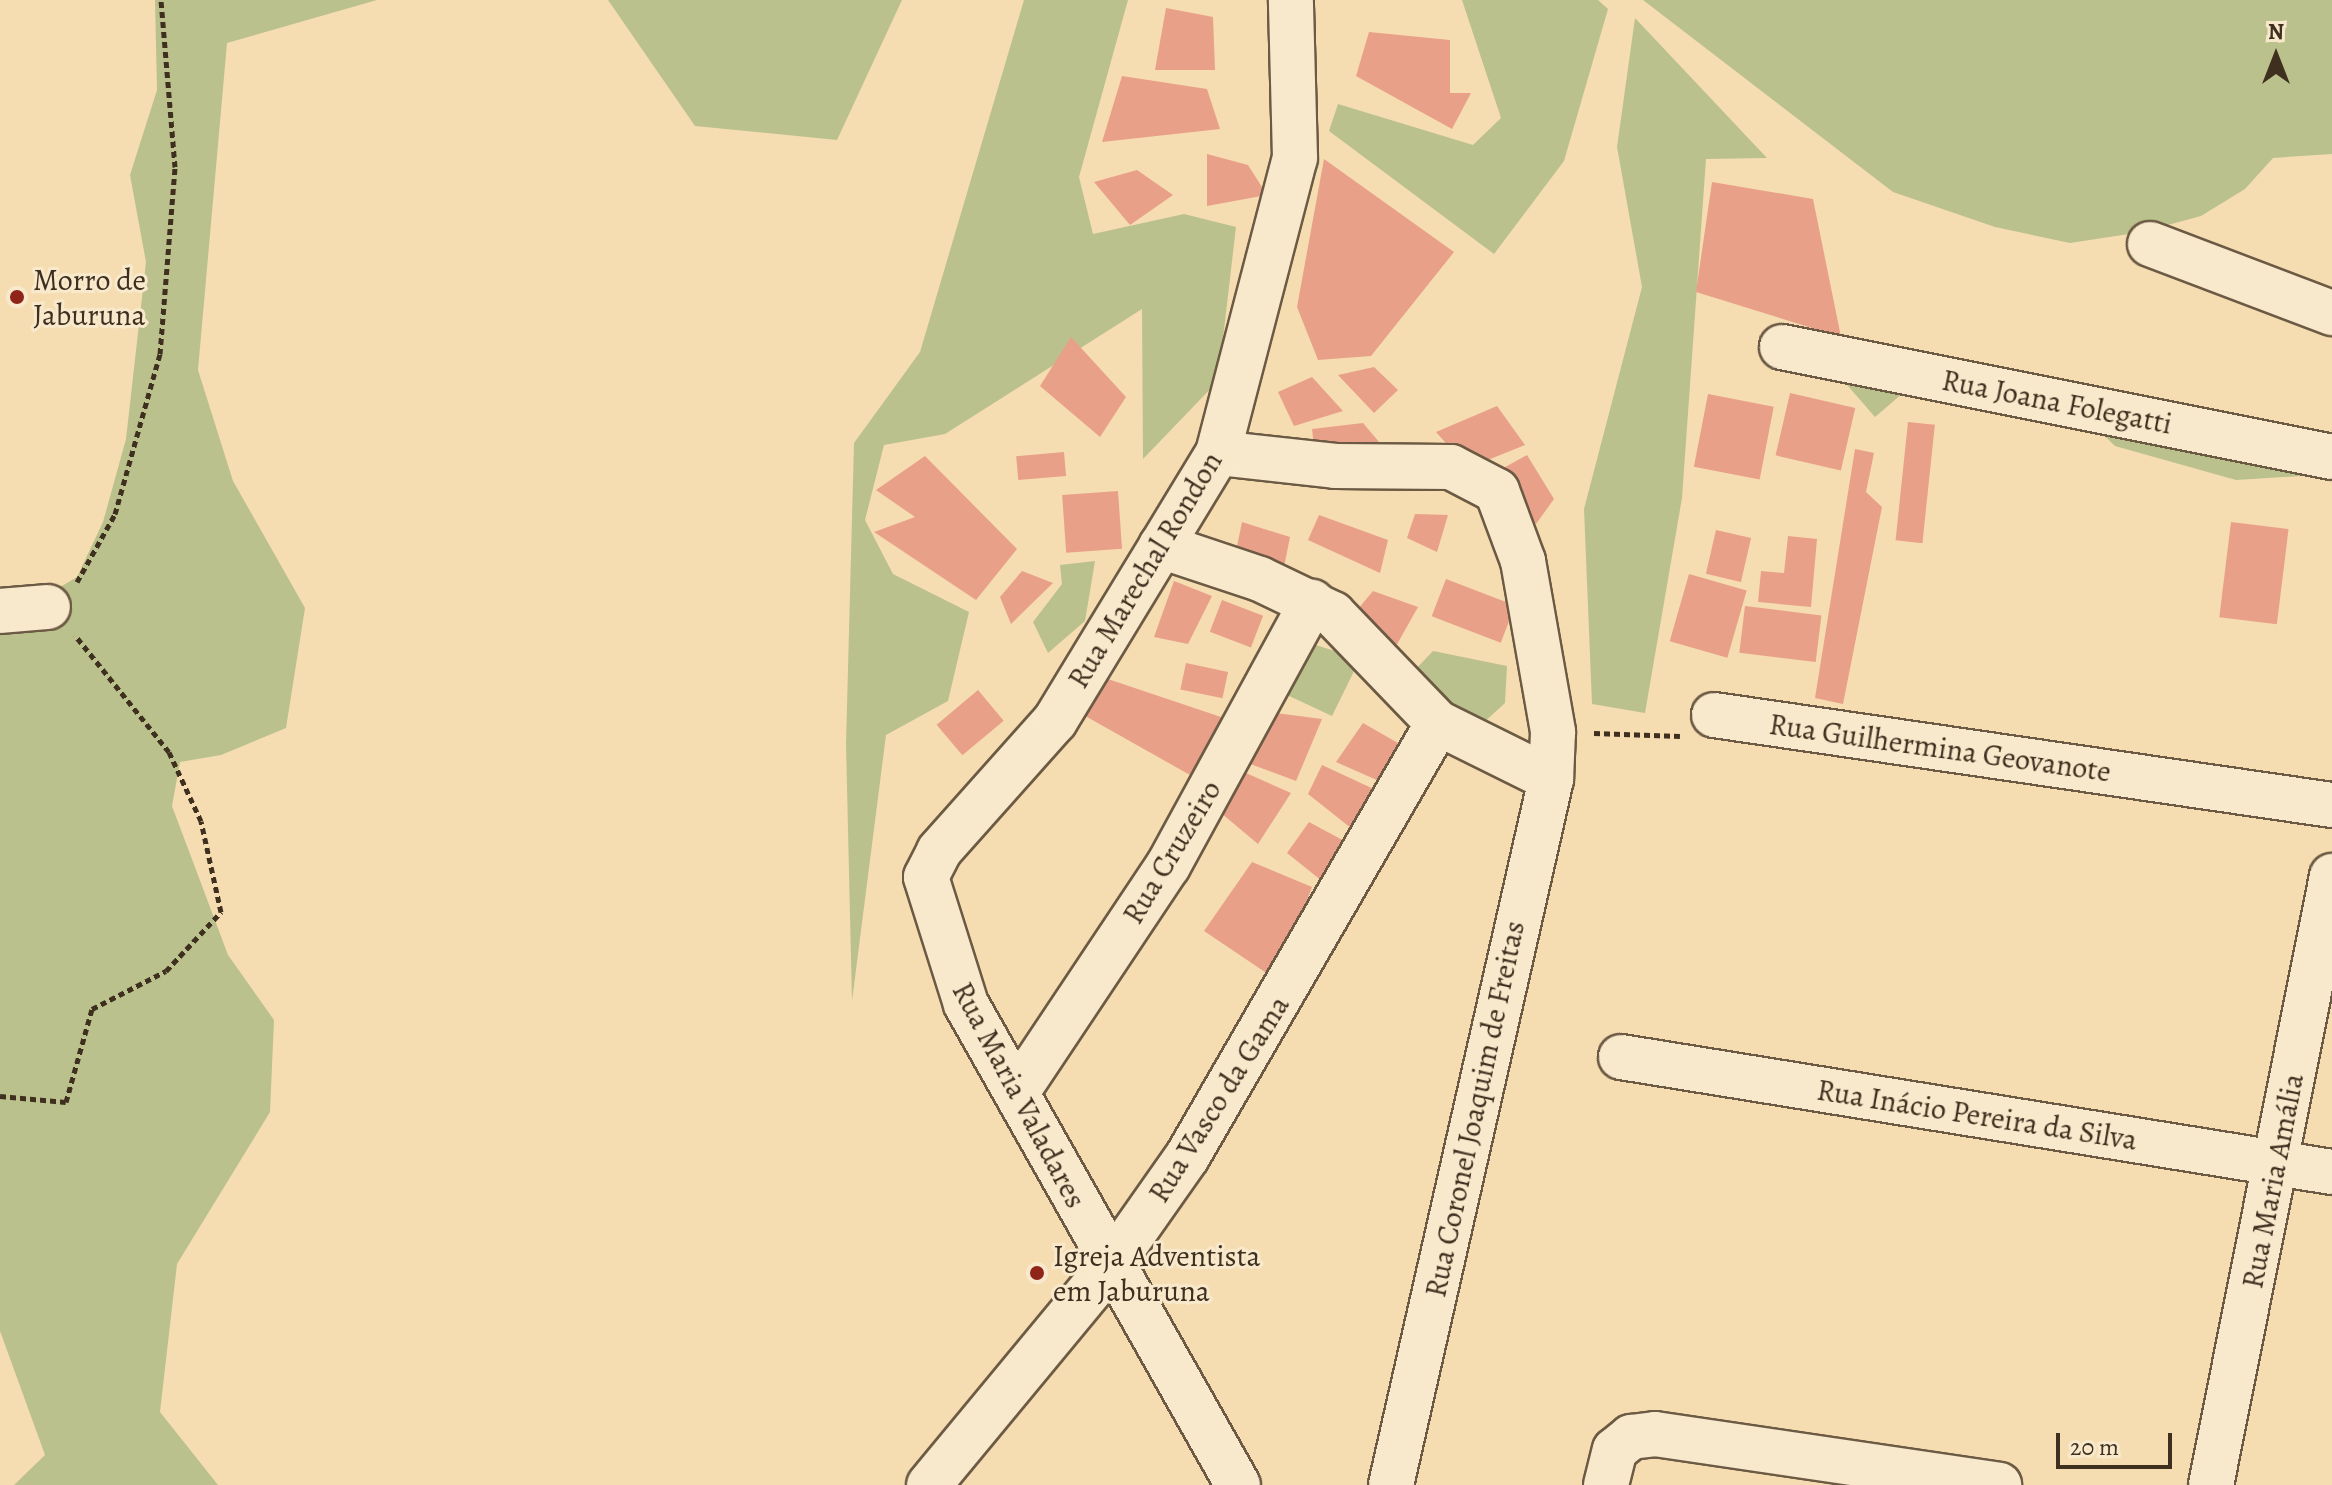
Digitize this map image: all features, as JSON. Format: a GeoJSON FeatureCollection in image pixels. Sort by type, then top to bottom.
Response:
{"type":"FeatureCollection","features":[{"type":"Feature","properties":{"kind":"street","name":"Rua Marechal Rondon"},"geometry":{"type":"LineString","coordinates":[[931,860],[1055,721],[1218,453],[1295,158],[1291,0]]}},
{"type":"Feature","properties":{"kind":"street"},"geometry":{"type":"LineString","coordinates":[[2150,244],[2332,313]]}},
{"type":"Feature","properties":{"kind":"street","name":"Rua Joana Folegatti"},"geometry":{"type":"LineString","coordinates":[[1782,347],[2332,457]]}},
{"type":"Feature","properties":{"kind":"street","name":"Rua Coronel Joaquim de Freitas"},"geometry":{"type":"LineString","coordinates":[[1218,453],[1335,466],[1451,467],[1497,491],[1523,561],[1553,732],[1551,779],[1391,1485]]}},
{"type":"Feature","properties":{"kind":"street"},"geometry":{"type":"LineString","coordinates":[[1161,546],[1312,602],[1356,633],[1438,723],[1551,779]]}},
{"type":"Feature","properties":{"kind":"street","name":"Rua Cruzeiro"},"geometry":{"type":"LineString","coordinates":[[1017,1092],[1168,866],[1312,602]]}},
{"type":"Feature","properties":{"kind":"street"},"geometry":{"type":"LineString","coordinates":[[0,611],[48,607]]}},
{"type":"Feature","properties":{"kind":"street","name":"Rua Guilhermina Geovanote"},"geometry":{"type":"LineString","coordinates":[[1714,715],[2332,805]]}},
{"type":"Feature","properties":{"kind":"street","name":"Rua Vasco da Gama"},"geometry":{"type":"LineString","coordinates":[[929,1485],[1111,1265],[1219,1110],[1438,723]]}},
{"type":"Feature","properties":{"kind":"street","name":"Rua Maria Valadares"},"geometry":{"type":"LineString","coordinates":[[931,860],[926,877],[952,970],[1111,1265],[1238,1485]]}},
{"type":"Feature","properties":{"kind":"street","name":"Rua Maria Amália"},"geometry":{"type":"LineString","coordinates":[[2211,1485],[2332,876]]}},
{"type":"Feature","properties":{"kind":"street","name":"Rua Inácio Pereira da Silva"},"geometry":{"type":"LineString","coordinates":[[1621,1057],[2332,1172]]}},
{"type":"Feature","properties":{"kind":"street"},"geometry":{"type":"LineString","coordinates":[[1611,1467],[1631,1437],[1655,1434],[1999,1485]]}},
{"type":"Feature","properties":{"kind":"path"},"geometry":{"type":"LineString","coordinates":[[0,1096],[66,1102],[92,1009],[166,971],[221,912],[201,821],[169,752],[135,701],[48,607],[82,577],[115,514],[160,354],[175,167],[161,0]]}},
{"type":"Feature","properties":{"kind":"path"},"geometry":{"type":"LineString","coordinates":[[1553,732],[1680,736],[1714,715]]}},
{"type":"Feature","properties":{"kind":"green space"},"geometry":{"type":"Polygon","coordinates":[[[155,0],[377,0],[227,43],[198,370],[233,481],[305,608],[286,728],[221,755],[180,762],[172,806],[228,955],[274,1020],[270,1112],[177,1264],[160,1412],[218,1485],[14,1485],[45,1455],[0,1331],[0,598],[55,590],[77,577],[103,522],[126,439],[146,262],[130,175],[157,90],[155,0]]]}},
{"type":"Feature","properties":{"kind":"green space"},"geometry":{"type":"Polygon","coordinates":[[[608,0],[902,0],[837,140],[695,126],[608,0]]]}},
{"type":"Feature","properties":{"kind":"green space"},"geometry":{"type":"Polygon","coordinates":[[[1024,0],[1128,0],[1079,177],[1093,234],[1184,214],[1236,227],[1218,381],[1143,459],[1142,309],[945,434],[884,445],[865,520],[893,574],[969,612],[948,701],[886,735],[852,1001],[846,744],[854,443],[920,352],[1024,0]]]}},
{"type":"Feature","properties":{"kind":"green space"},"geometry":{"type":"Polygon","coordinates":[[[1462,0],[1598,0],[1608,9],[1564,161],[1494,254],[1329,131],[1338,104],[1473,145],[1501,118],[1462,0]]]}},
{"type":"Feature","properties":{"kind":"green space"},"geometry":{"type":"Polygon","coordinates":[[[1643,0],[2332,0],[2332,154],[2273,158],[2245,189],[2201,216],[2142,232],[2070,243],[1995,227],[1893,192],[1643,0]]]}},
{"type":"Feature","properties":{"kind":"green space"},"geometry":{"type":"Polygon","coordinates":[[[1635,18],[1767,158],[1706,159],[1682,498],[1645,713],[1592,704],[1584,509],[1642,287],[1617,147],[1635,18]]]}},
{"type":"Feature","properties":{"kind":"green space"},"geometry":{"type":"Polygon","coordinates":[[[1841,378],[1910,387],[1875,417],[1841,378]]]}},
{"type":"Feature","properties":{"kind":"green space"},"geometry":{"type":"Polygon","coordinates":[[[2088,420],[2332,474],[2236,480],[2115,446],[2088,420]]]}},
{"type":"Feature","properties":{"kind":"green space"},"geometry":{"type":"Polygon","coordinates":[[[1095,561],[1085,621],[1048,653],[1033,622],[1062,584],[1060,565],[1095,561]]]}},
{"type":"Feature","properties":{"kind":"green space"},"geometry":{"type":"Polygon","coordinates":[[[1303,641],[1360,659],[1332,716],[1287,695],[1303,641]]]}},
{"type":"Feature","properties":{"kind":"green space"},"geometry":{"type":"Polygon","coordinates":[[[1433,651],[1507,666],[1505,703],[1481,725],[1412,673],[1433,651]]]}},
{"type":"Feature","properties":{"kind":"building"},"geometry":{"type":"Polygon","coordinates":[[[1166,8],[1213,17],[1215,70],[1155,70],[1166,8]]]}},
{"type":"Feature","properties":{"kind":"building"},"geometry":{"type":"Polygon","coordinates":[[[1369,32],[1450,40],[1450,93],[1471,93],[1452,129],[1356,76],[1369,32]]]}},
{"type":"Feature","properties":{"kind":"building"},"geometry":{"type":"Polygon","coordinates":[[[1122,76],[1207,89],[1220,129],[1102,142],[1122,76]]]}},
{"type":"Feature","properties":{"kind":"building"},"geometry":{"type":"Polygon","coordinates":[[[1207,154],[1248,165],[1267,195],[1207,206],[1207,154]]]}},
{"type":"Feature","properties":{"kind":"building"},"geometry":{"type":"Polygon","coordinates":[[[1324,159],[1454,252],[1371,356],[1318,360],[1297,307],[1324,159]]]}},
{"type":"Feature","properties":{"kind":"building"},"geometry":{"type":"Polygon","coordinates":[[[1137,170],[1173,195],[1130,225],[1094,182],[1137,170]]]}},
{"type":"Feature","properties":{"kind":"building"},"geometry":{"type":"Polygon","coordinates":[[[1712,182],[1813,199],[1841,337],[1696,292],[1712,182]]]}},
{"type":"Feature","properties":{"kind":"building"},"geometry":{"type":"Polygon","coordinates":[[[1071,337],[1126,397],[1100,437],[1040,386],[1071,337]]]}},
{"type":"Feature","properties":{"kind":"building"},"geometry":{"type":"Polygon","coordinates":[[[1374,367],[1398,390],[1374,413],[1338,375],[1374,367]]]}},
{"type":"Feature","properties":{"kind":"building"},"geometry":{"type":"Polygon","coordinates":[[[1312,377],[1343,411],[1294,426],[1278,392],[1312,377]]]}},
{"type":"Feature","properties":{"kind":"building"},"geometry":{"type":"Polygon","coordinates":[[[1790,393],[1855,408],[1841,470],[1776,455],[1790,393]]]}},
{"type":"Feature","properties":{"kind":"building"},"geometry":{"type":"Polygon","coordinates":[[[1708,394],[1774,407],[1760,479],[1694,467],[1708,394]]]}},
{"type":"Feature","properties":{"kind":"building"},"geometry":{"type":"Polygon","coordinates":[[[1497,406],[1525,445],[1468,468],[1436,432],[1497,406]]]}},
{"type":"Feature","properties":{"kind":"building"},"geometry":{"type":"Polygon","coordinates":[[[1908,422],[1935,425],[1922,543],[1896,540],[1908,422]]]}},
{"type":"Feature","properties":{"kind":"building"},"geometry":{"type":"Polygon","coordinates":[[[1363,423],[1391,456],[1316,464],[1312,429],[1363,423]]]}},
{"type":"Feature","properties":{"kind":"building"},"geometry":{"type":"Polygon","coordinates":[[[1855,449],[1874,453],[1866,492],[1882,507],[1843,704],[1815,698],[1855,449]]]}},
{"type":"Feature","properties":{"kind":"building"},"geometry":{"type":"Polygon","coordinates":[[[1064,452],[1066,476],[1018,480],[1016,456],[1064,452]]]}},
{"type":"Feature","properties":{"kind":"building"},"geometry":{"type":"Polygon","coordinates":[[[1527,455],[1554,499],[1536,524],[1498,471],[1527,455]]]}},
{"type":"Feature","properties":{"kind":"building"},"geometry":{"type":"Polygon","coordinates":[[[925,456],[1017,549],[976,600],[874,532],[915,517],[876,490],[925,456]]]}},
{"type":"Feature","properties":{"kind":"building"},"geometry":{"type":"Polygon","coordinates":[[[1118,491],[1122,549],[1066,553],[1062,495],[1118,491]]]}},
{"type":"Feature","properties":{"kind":"building"},"geometry":{"type":"Polygon","coordinates":[[[1415,514],[1448,515],[1437,552],[1407,538],[1415,514]]]}},
{"type":"Feature","properties":{"kind":"building"},"geometry":{"type":"Polygon","coordinates":[[[1319,515],[1388,540],[1380,573],[1308,540],[1319,515]]]}},
{"type":"Feature","properties":{"kind":"building"},"geometry":{"type":"Polygon","coordinates":[[[1242,522],[1290,537],[1284,567],[1235,556],[1242,522]]]}},
{"type":"Feature","properties":{"kind":"building"},"geometry":{"type":"Polygon","coordinates":[[[2231,522],[2289,529],[2277,624],[2219,617],[2231,522]]]}},
{"type":"Feature","properties":{"kind":"building"},"geometry":{"type":"Polygon","coordinates":[[[1716,530],[1751,538],[1741,582],[1706,574],[1716,530]]]}},
{"type":"Feature","properties":{"kind":"building"},"geometry":{"type":"Polygon","coordinates":[[[1788,536],[1817,539],[1811,607],[1758,602],[1761,571],[1784,573],[1788,536]]]}},
{"type":"Feature","properties":{"kind":"building"},"geometry":{"type":"Polygon","coordinates":[[[1022,571],[1053,583],[1011,624],[1000,597],[1022,571]]]}},
{"type":"Feature","properties":{"kind":"building"},"geometry":{"type":"Polygon","coordinates":[[[1689,574],[1747,591],[1727,658],[1670,641],[1689,574]]]}},
{"type":"Feature","properties":{"kind":"building"},"geometry":{"type":"Polygon","coordinates":[[[1446,579],[1515,606],[1501,643],[1432,616],[1446,579]]]}},
{"type":"Feature","properties":{"kind":"building"},"geometry":{"type":"Polygon","coordinates":[[[1174,581],[1212,596],[1188,644],[1154,637],[1174,581]]]}},
{"type":"Feature","properties":{"kind":"building"},"geometry":{"type":"Polygon","coordinates":[[[1373,591],[1418,607],[1391,655],[1353,615],[1373,591]]]}},
{"type":"Feature","properties":{"kind":"building"},"geometry":{"type":"Polygon","coordinates":[[[1222,600],[1263,616],[1251,648],[1210,632],[1222,600]]]}},
{"type":"Feature","properties":{"kind":"building"},"geometry":{"type":"Polygon","coordinates":[[[1745,606],[1821,615],[1816,662],[1739,653],[1745,606]]]}},
{"type":"Feature","properties":{"kind":"building"},"geometry":{"type":"Polygon","coordinates":[[[1186,663],[1228,672],[1222,698],[1180,689],[1186,663]]]}},
{"type":"Feature","properties":{"kind":"building"},"geometry":{"type":"Polygon","coordinates":[[[1096,675],[1227,719],[1190,775],[1080,713],[1096,675]]]}},
{"type":"Feature","properties":{"kind":"building"},"geometry":{"type":"Polygon","coordinates":[[[978,690],[1004,721],[962,755],[937,725],[978,690]]]}},
{"type":"Feature","properties":{"kind":"building"},"geometry":{"type":"Polygon","coordinates":[[[1269,712],[1322,719],[1296,781],[1245,762],[1269,712]]]}},
{"type":"Feature","properties":{"kind":"building"},"geometry":{"type":"Polygon","coordinates":[[[1363,723],[1398,743],[1379,781],[1336,762],[1363,723]]]}},
{"type":"Feature","properties":{"kind":"building"},"geometry":{"type":"Polygon","coordinates":[[[1322,765],[1378,791],[1356,832],[1308,794],[1322,765]]]}},
{"type":"Feature","properties":{"kind":"building"},"geometry":{"type":"Polygon","coordinates":[[[1246,773],[1291,793],[1258,844],[1221,813],[1246,773]]]}},
{"type":"Feature","properties":{"kind":"building"},"geometry":{"type":"Polygon","coordinates":[[[1309,822],[1348,843],[1327,885],[1287,853],[1309,822]]]}},
{"type":"Feature","properties":{"kind":"building"},"geometry":{"type":"Polygon","coordinates":[[[1252,862],[1312,887],[1277,980],[1204,931],[1252,862]]]}},
{"type":"Feature","properties":{"kind":"place","name":"Morro de Jaburuna"},"geometry":{"type":"Point","coordinates":[17,297]}},
{"type":"Feature","properties":{"kind":"place","name":"Igreja Adventista em Jaburuna"},"geometry":{"type":"Point","coordinates":[1037,1273]}}]}
